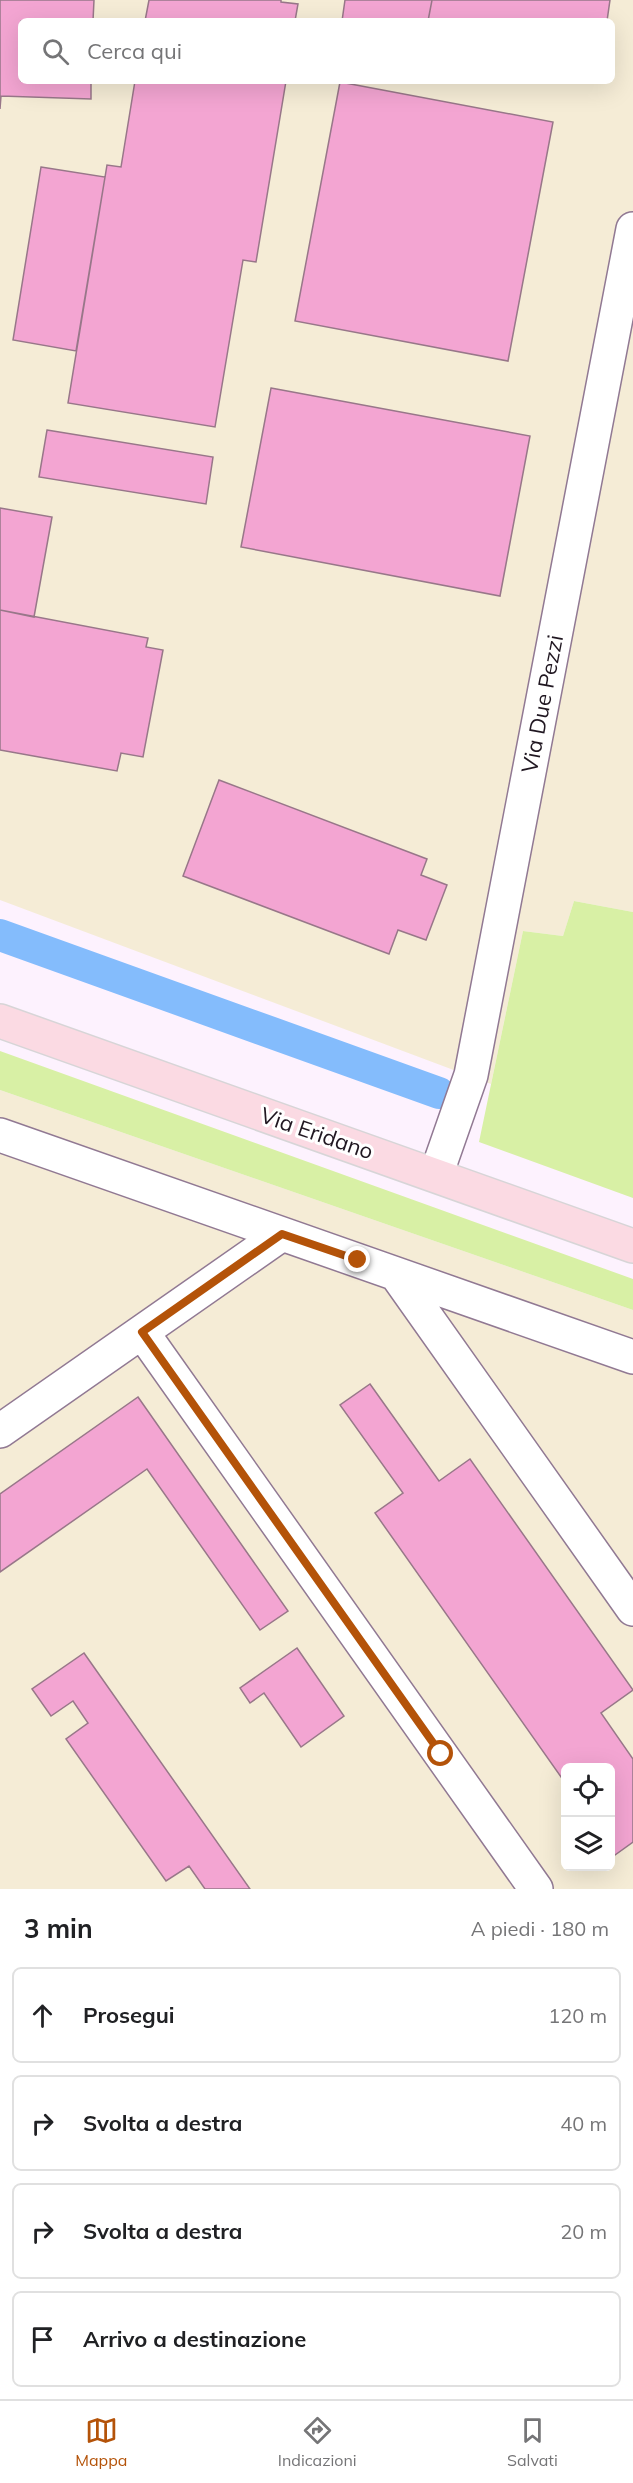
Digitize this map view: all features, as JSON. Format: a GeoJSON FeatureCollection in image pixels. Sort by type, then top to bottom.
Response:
{"type":"FeatureCollection","features":[{"type":"Feature","properties":{"kind":"main road","name":"Via Eridano"},"geometry":{"type":"LineString","coordinates":[[0,1021],[633,1246]]}},
{"type":"Feature","properties":{"kind":"street","name":"Via Due Pezzi"},"geometry":{"type":"LineString","coordinates":[[436,1175],[471,1075],[633,229]]}},
{"type":"Feature","properties":{"kind":"street"},"geometry":{"type":"LineString","coordinates":[[0,1135],[633,1357]]}},
{"type":"Feature","properties":{"kind":"street"},"geometry":{"type":"LineString","coordinates":[[0,1431],[282,1234]]}},
{"type":"Feature","properties":{"kind":"street"},"geometry":{"type":"LineString","coordinates":[[396,1274],[633,1609]]}},
{"type":"Feature","properties":{"kind":"street"},"geometry":{"type":"LineString","coordinates":[[142,1332],[536,1889]]}},
{"type":"Feature","properties":{"kind":"shaded area"},"geometry":{"type":"Polygon","coordinates":[[[0,0],[633,0],[633,912],[574,901],[563,936],[523,931],[491,1084],[0,900],[0,0]]]}},
{"type":"Feature","properties":{"kind":"shaded area"},"geometry":{"type":"Polygon","coordinates":[[[0,1090],[633,1310],[633,1889],[0,1889],[0,1090]]]}},
{"type":"Feature","properties":{"kind":"green space"},"geometry":{"type":"Polygon","coordinates":[[[574,901],[633,912],[633,1198],[479,1142],[523,931],[563,936],[574,901]]]}},
{"type":"Feature","properties":{"kind":"green space"},"geometry":{"type":"Polygon","coordinates":[[[0,1051],[633,1279],[633,1310],[0,1090],[0,1051]]]}},
{"type":"Feature","properties":{"kind":"building"},"geometry":{"type":"Polygon","coordinates":[[[0,0],[94,0],[93,18],[18,18],[18,84],[91,84],[91,99],[1,96],[0,109],[0,0]]]}},
{"type":"Feature","properties":{"kind":"building"},"geometry":{"type":"Polygon","coordinates":[[[149,0],[281,0],[281,2],[298,4],[296,18],[146,18],[149,0]]]}},
{"type":"Feature","properties":{"kind":"building"},"geometry":{"type":"Polygon","coordinates":[[[345,0],[432,0],[429,18],[342,18],[345,0]]]}},
{"type":"Feature","properties":{"kind":"building"},"geometry":{"type":"Polygon","coordinates":[[[432,0],[610,0],[607,18],[429,18],[432,0]]]}},
{"type":"Feature","properties":{"kind":"building"},"geometry":{"type":"Polygon","coordinates":[[[135,84],[286,84],[256,262],[243,260],[215,427],[68,403],[107,165],[121,167],[135,84]]]}},
{"type":"Feature","properties":{"kind":"building"},"geometry":{"type":"Polygon","coordinates":[[[340,84],[351,84],[553,122],[508,361],[295,321],[340,84]]]}},
{"type":"Feature","properties":{"kind":"building"},"geometry":{"type":"Polygon","coordinates":[[[41,167],[105,177],[76,351],[13,340],[41,167]]]}},
{"type":"Feature","properties":{"kind":"building"},"geometry":{"type":"Polygon","coordinates":[[[271,388],[530,436],[500,596],[241,547],[271,388]]]}},
{"type":"Feature","properties":{"kind":"building"},"geometry":{"type":"Polygon","coordinates":[[[47,430],[213,457],[206,504],[39,477],[47,430]]]}},
{"type":"Feature","properties":{"kind":"building"},"geometry":{"type":"Polygon","coordinates":[[[0,508],[52,517],[34,617],[0,610],[0,508]]]}},
{"type":"Feature","properties":{"kind":"building"},"geometry":{"type":"Polygon","coordinates":[[[0,610],[148,638],[146,647],[163,650],[143,757],[121,753],[117,771],[0,750],[0,610]]]}},
{"type":"Feature","properties":{"kind":"building"},"geometry":{"type":"Polygon","coordinates":[[[219,780],[427,859],[421,875],[447,885],[426,940],[398,930],[389,954],[183,876],[219,780]]]}},
{"type":"Feature","properties":{"kind":"building"},"geometry":{"type":"Polygon","coordinates":[[[370,1384],[439,1481],[470,1459],[633,1690],[601,1713],[633,1759],[633,1842],[615,1855],[615,1763],[561,1763],[561,1777],[375,1513],[403,1493],[340,1405],[370,1384]]]}},
{"type":"Feature","properties":{"kind":"building"},"geometry":{"type":"Polygon","coordinates":[[[138,1397],[288,1611],[260,1630],[147,1469],[0,1572],[0,1494],[138,1397]]]}},
{"type":"Feature","properties":{"kind":"building"},"geometry":{"type":"Polygon","coordinates":[[[297,1648],[344,1716],[301,1747],[264,1693],[250,1703],[240,1688],[297,1648]]]}},
{"type":"Feature","properties":{"kind":"building"},"geometry":{"type":"Polygon","coordinates":[[[84,1653],[250,1889],[205,1889],[189,1866],[166,1881],[66,1739],[88,1723],[73,1701],[51,1716],[32,1689],[84,1653]]]}},
{"type":"Feature","properties":{"kind":"waterway"},"geometry":{"type":"LineString","coordinates":[[0,935],[439,1093]]}},
{"type":"Feature","properties":{"kind":"route"},"geometry":{"type":"LineString","coordinates":[[358,1260],[282,1234],[142,1332],[441,1754]]}}]}
